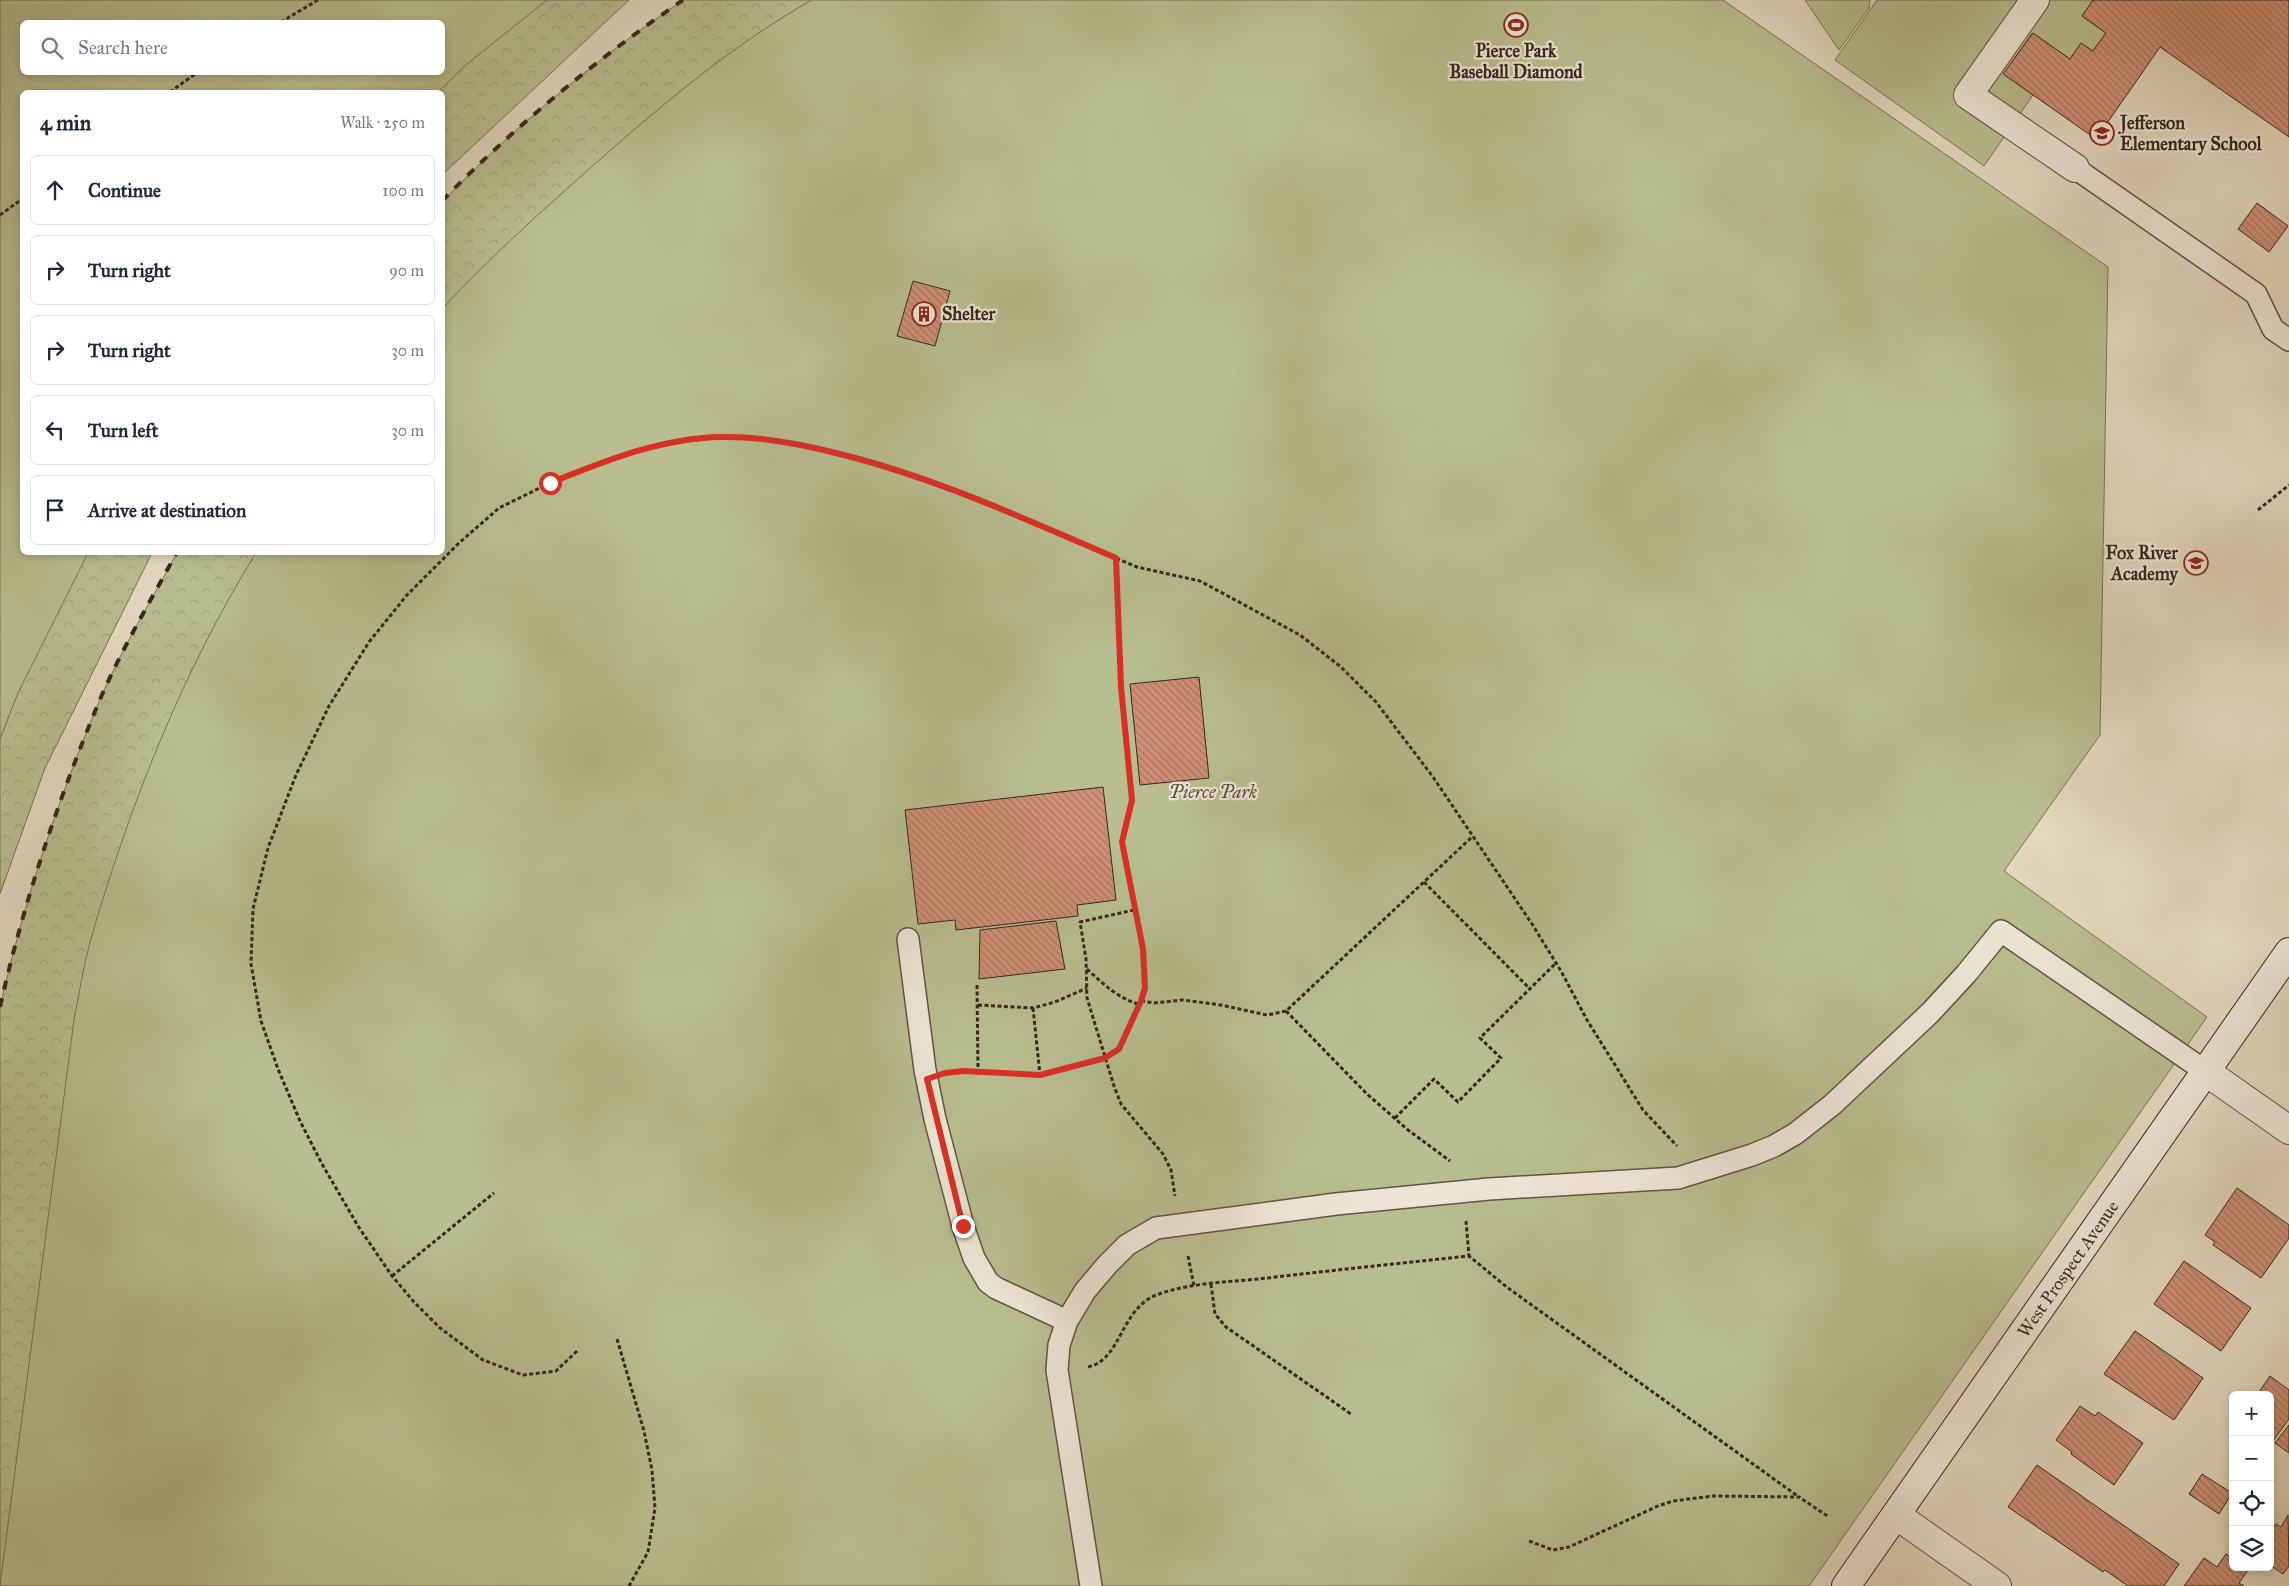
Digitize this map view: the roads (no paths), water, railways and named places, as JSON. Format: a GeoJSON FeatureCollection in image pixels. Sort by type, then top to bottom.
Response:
{"type":"FeatureCollection","features":[{"type":"Feature","properties":{"kind":"main road"},"geometry":{"type":"LineString","coordinates":[[2035,0],[1968,95],[2074,168]]}},
{"type":"Feature","properties":{"kind":"main road","name":"West Prospect Avenue"},"geometry":{"type":"LineString","coordinates":[[1846,1586],[2289,952]]}},
{"type":"Feature","properties":{"kind":"main road"},"geometry":{"type":"LineString","coordinates":[[2205,1071],[2289,1130]]}},
{"type":"Feature","properties":{"kind":"main road"},"geometry":{"type":"LineString","coordinates":[[1896,1515],[1997,1586]]}},
{"type":"Feature","properties":{"kind":"lane"},"geometry":{"type":"LineString","coordinates":[[2074,168],[2256,294],[2273,329],[2289,340]]}},
{"type":"Feature","properties":{"kind":"lane"},"geometry":{"type":"LineString","coordinates":[[1091,1586],[1057,1370],[1059,1345],[1067,1322],[1085,1291],[1127,1245],[1156,1228],[1336,1204],[1489,1189],[1678,1178],[1774,1146],[1814,1120],[1930,1013],[1966,974],[2001,931],[2205,1071]]}},
{"type":"Feature","properties":{"kind":"lane"},"geometry":{"type":"LineString","coordinates":[[908,939],[927,1079],[963,1226],[974,1258],[988,1282],[996,1288],[1067,1322]]}},
{"type":"Feature","properties":{"kind":"railway"},"geometry":{"type":"LineString","coordinates":[[445,198],[498,146],[558,94],[619,46],[683,0]]}},
{"type":"Feature","properties":{"kind":"railway"},"geometry":{"type":"LineString","coordinates":[[0,1007],[31,889],[71,773],[118,660],[175,555]]}},
{"type":"Feature","properties":{"kind":"place","name":"Pierce Park Baseball Diamond"},"geometry":{"type":"Point","coordinates":[1516,25]}},
{"type":"Feature","properties":{"kind":"place","name":"Jefferson Elementary School"},"geometry":{"type":"Point","coordinates":[2102,133]}},
{"type":"Feature","properties":{"kind":"place","name":"Shelter"},"geometry":{"type":"Point","coordinates":[924,314]}},
{"type":"Feature","properties":{"kind":"place","name":"Fox River Academy"},"geometry":{"type":"Point","coordinates":[2196,563]}},
{"type":"Feature","properties":{"kind":"park label","name":"Pierce Park"},"geometry":{"type":"Point","coordinates":[1213,792]}}]}
